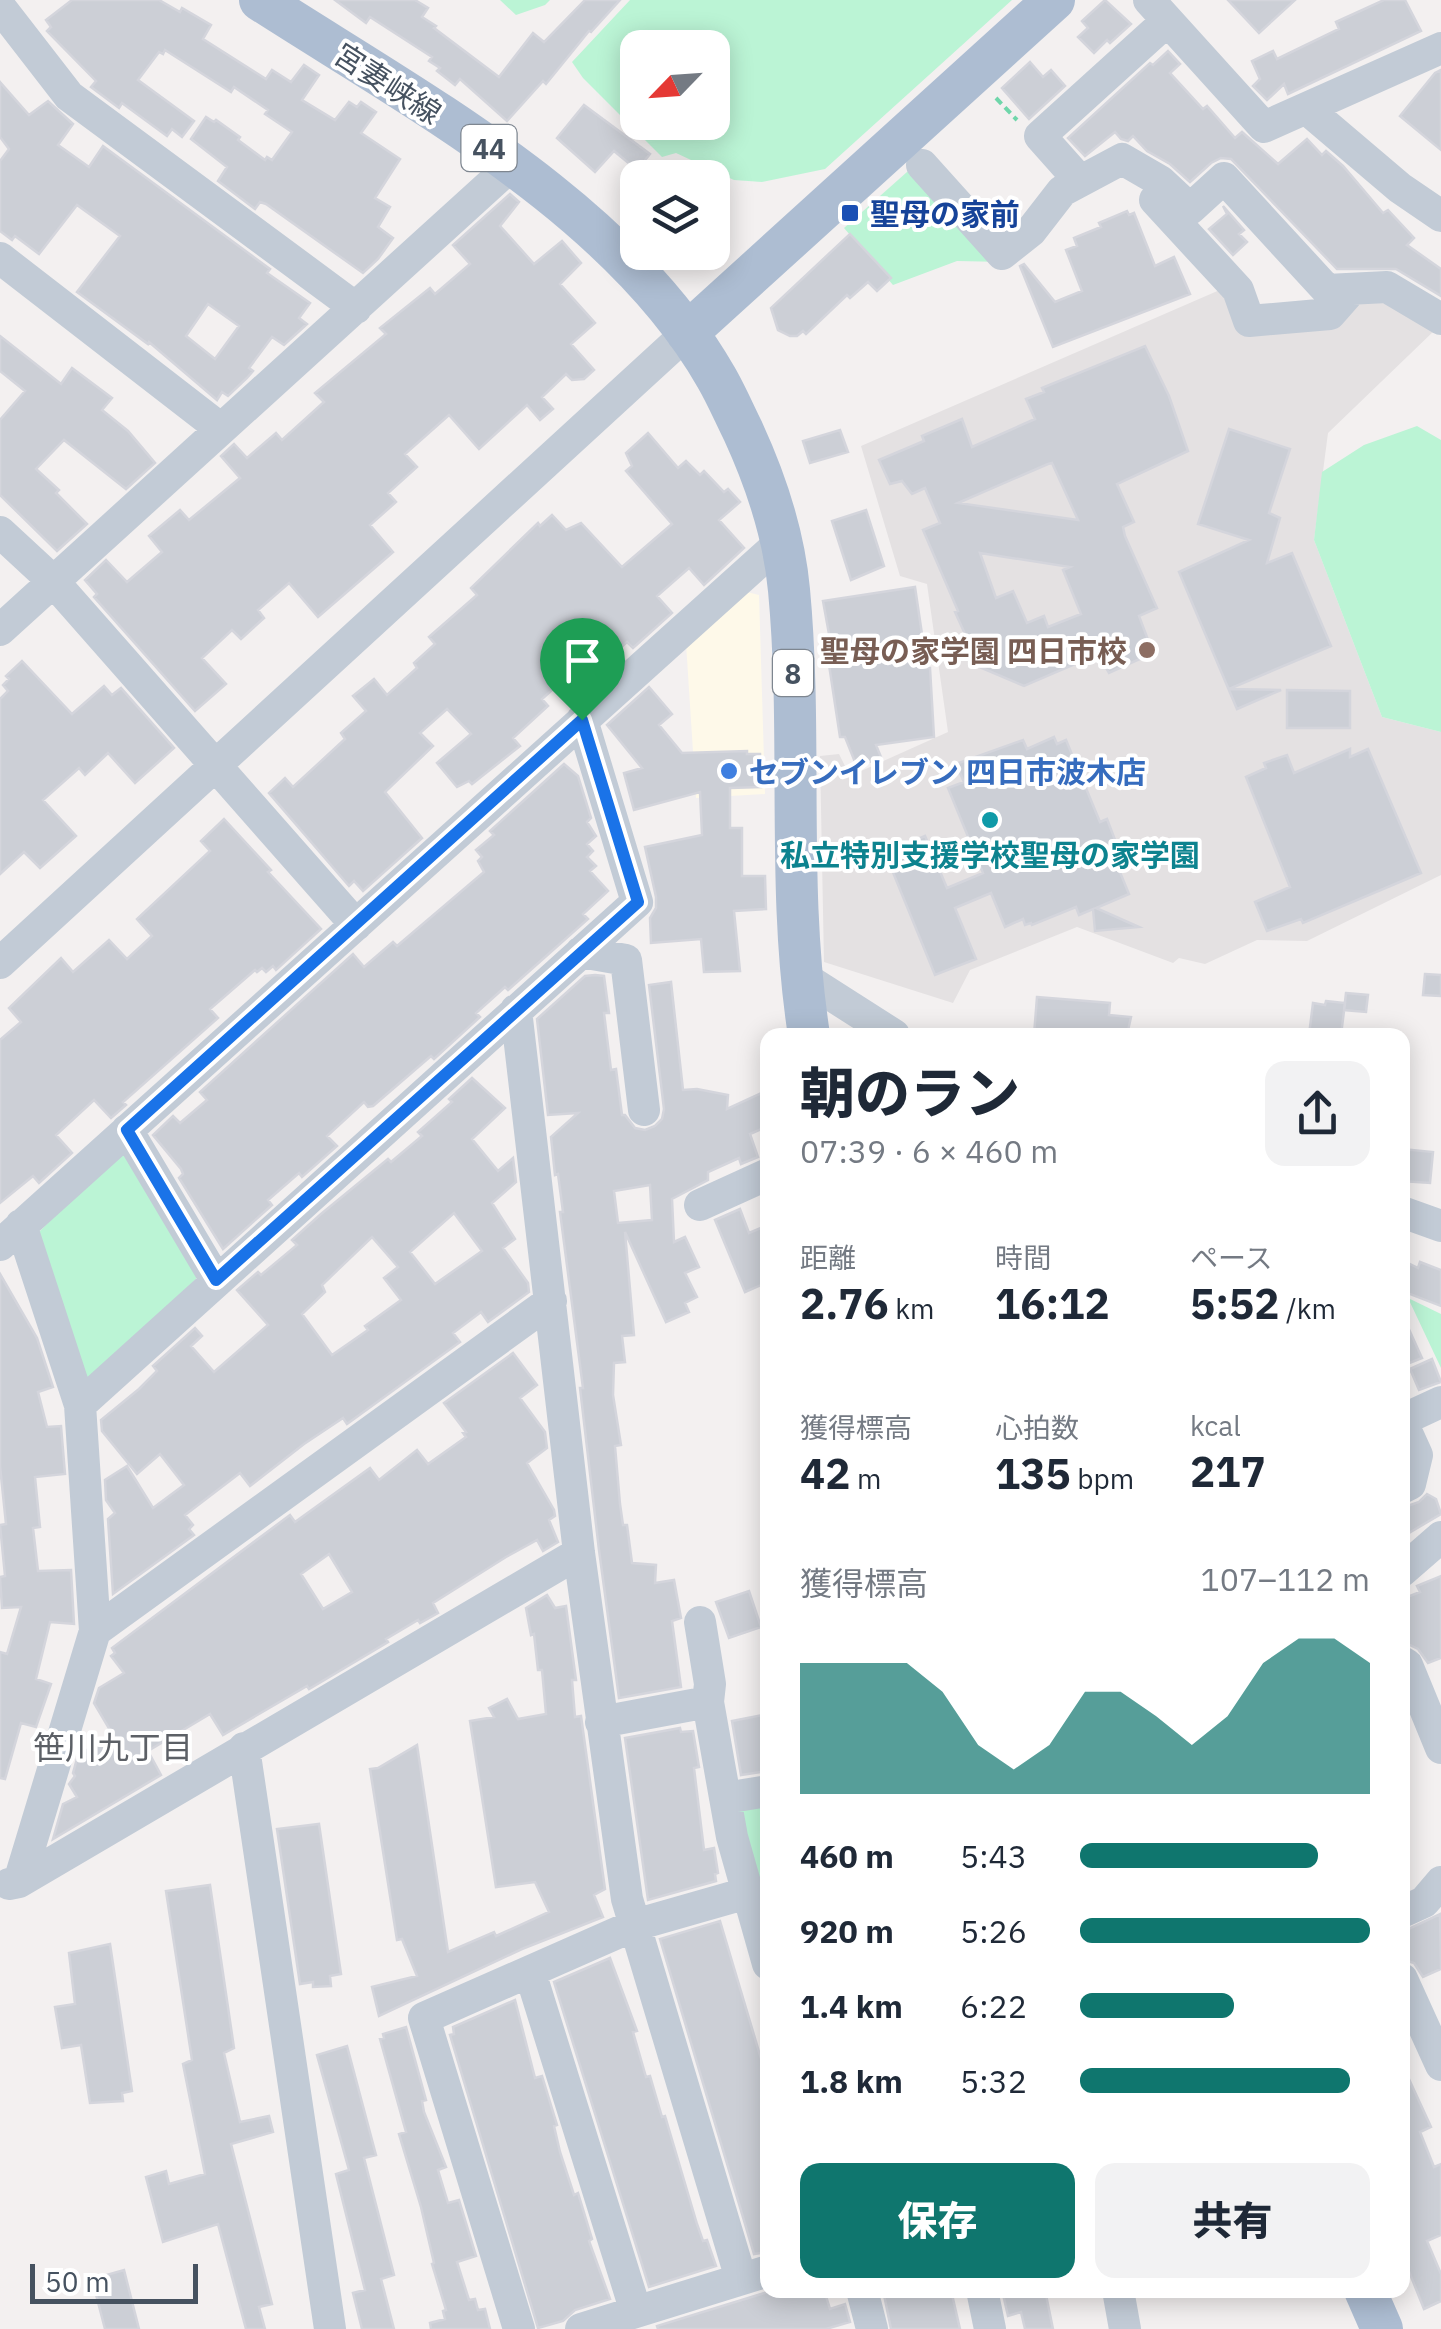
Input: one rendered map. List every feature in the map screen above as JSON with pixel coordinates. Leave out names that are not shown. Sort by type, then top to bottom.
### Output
[{"type":"main road","name":"宮妻峡線","points":[[260,0],[513,164],[592,228],[654,292],[687,334]]},
{"type":"main road","points":[[687,334],[1054,0]]},
{"type":"main road","name":"8","points":[[687,334],[717,377],[755,457],[782,541],[789,589],[797,754],[800,975],[808,1028]]},
{"type":"main road","points":[[1368,2298],[1382,2329]]},
{"type":"street","points":[[0,6],[70,96],[356,308]]},
{"type":"street","points":[[1080,181],[1040,136],[1158,10],[1264,127],[1441,48]]},
{"type":"street","points":[[1307,110],[1400,188],[1441,216]]},
{"type":"street","points":[[922,165],[1002,254],[1031,230],[1062,191],[1122,160],[1160,180],[1190,209],[1224,178],[1328,290],[1387,288],[1441,318]]},
{"type":"street","points":[[0,630],[513,164]]},
{"type":"street","points":[[1001,277],[1048,238],[1070,207],[1121,182],[1155,200],[1238,290],[1248,321],[1330,314],[1352,289]]},
{"type":"street","points":[[0,258],[221,429]]},
{"type":"street","points":[[0,964],[687,334]]},
{"type":"street","points":[[0,532],[53,581],[356,925]]},
{"type":"street","points":[[9,1884],[95,1631],[80,1405],[11,1235],[782,541]]},
{"type":"street","points":[[80,1405],[638,902],[582,720]]},
{"type":"street","points":[[581,952],[626,960],[644,1110]]},
{"type":"street","points":[[800,975],[883,1028]]},
{"type":"street","points":[[516,1010],[579,1553],[627,1899],[754,2275],[581,2329]]},
{"type":"street","points":[[127,1130],[216,1280]]},
{"type":"street","points":[[700,1205],[760,1178]]},
{"type":"street","points":[[1410,1215],[1441,1226]]},
{"type":"street","points":[[95,1631],[551,1300]]},
{"type":"street","points":[[1410,1417],[1441,1402]]},
{"type":"street","points":[[1410,1439],[1417,1455],[1410,1484]]},
{"type":"street","points":[[1410,1565],[1441,1537]]},
{"type":"street","points":[[9,1884],[579,1553]]},
{"type":"street","points":[[700,1622],[710,1684],[708,1702],[725,1798],[760,1937]]},
{"type":"street","points":[[1410,1672],[1441,1748]]},
{"type":"street","points":[[601,1722],[708,1702]]},
{"type":"street","points":[[244,1748],[330,2329]]},
{"type":"street","points":[[725,1798],[760,1792]]},
{"type":"street","points":[[1410,1908],[1424,1902],[1441,1882]]},
{"type":"street","points":[[520,2329],[424,2018],[635,1926],[747,1893]]},
{"type":"street","points":[[530,1972],[636,2312]]},
{"type":"street","points":[[1410,1996],[1441,2065]]},
{"type":"street","points":[[864,2298],[872,2329]]},
{"type":"street","points":[[984,2298],[990,2329]]},
{"type":"street","points":[[1120,2298],[1126,2329]]},
{"type":"path","points":[[974,74],[1030,134],[1040,136]]},
{"type":"shaded area","name":"聖母の家学園 四日市校","points":[[1222,289],[1242,334],[1387,295],[1436,329],[1328,433],[1314,540],[1382,717],[1441,732],[1441,875],[1307,941],[1257,940],[1205,964],[1179,958],[1173,963],[1077,927],[970,970],[953,1003],[824,962],[820,756],[839,754],[850,776],[948,732],[927,584],[900,576],[861,446]]},
{"type":"shaded area","points":[[743,591],[759,595],[765,794],[696,798],[686,643]]},
{"type":"green space","points":[[500,0],[550,0],[516,15]]},
{"type":"green space","points":[[630,0],[1012,0],[825,169],[762,182],[730,178],[730,160],[691,160],[676,153],[662,157],[645,140],[730,140],[730,30],[620,30],[620,115],[572,62]]},
{"type":"green space","points":[[916,164],[1005,262],[957,261],[893,285],[844,228]]},
{"type":"green space","points":[[1417,426],[1441,440],[1441,732],[1382,717],[1314,540],[1322,472],[1364,445]]},
{"type":"green space","points":[[117,1153],[131,1156],[202,1273],[91,1381],[82,1378],[37,1234]]},
{"type":"green space","points":[[1410,1299],[1441,1314],[1441,1368],[1410,1302]]},
{"type":"green space","points":[[760,1800],[760,1898],[737,1804]]},
{"type":"building","points":[[72,0],[159,0],[180,12],[182,8],[211,25],[203,39],[266,79],[272,70],[291,82],[304,65],[319,75],[302,100],[335,120],[349,102],[357,107],[361,102],[376,112],[361,133],[400,159],[375,198],[390,207],[378,227],[393,238],[378,259],[363,273],[266,204],[260,202],[255,209],[218,181],[227,167],[191,139],[206,117],[240,137],[238,140],[265,160],[272,160],[292,132],[234,87],[231,92],[165,50],[163,54],[159,52],[138,80],[194,121],[182,137],[172,129],[167,136],[122,103],[119,108],[91,87],[96,81],[47,31],[51,27],[46,20]]},
{"type":"building","points":[[335,0],[415,0],[428,8],[422,17],[434,28],[499,77],[533,33],[544,42],[585,0],[620,0],[546,84],[543,81],[507,121],[460,79],[455,85],[437,71],[440,68],[429,61],[432,57],[370,17],[366,23]]},
{"type":"building","points":[[1105,0],[1131,24],[1094,53],[1078,37],[1088,28],[1082,21]]},
{"type":"building","points":[[1228,0],[1295,0],[1259,33]]},
{"type":"building","points":[[1384,0],[1405,0],[1421,31],[1288,94],[1284,84],[1267,100],[1253,86],[1260,79],[1252,61],[1273,51],[1277,59],[1339,29],[1336,22]]},
{"type":"building","points":[[1168,51],[1180,64],[1170,73],[1235,138],[1242,132],[1278,164],[1307,139],[1322,155],[1326,151],[1343,166],[1383,213],[1388,210],[1414,238],[1407,245],[1441,269],[1441,296],[1396,269],[1337,269],[1231,159],[1211,163],[1190,182],[1133,136],[1128,141],[1115,132],[1085,156],[1068,138]]},
{"type":"building","points":[[1030,62],[1043,77],[1051,70],[1065,86],[1029,119],[1002,88]]},
{"type":"building","points":[[1441,70],[1441,150],[1400,116]]},
{"type":"building","points":[[0,82],[29,115],[48,101],[73,124],[58,145],[89,167],[103,146],[310,303],[299,318],[307,324],[284,345],[272,337],[249,368],[253,371],[247,378],[228,396],[222,392],[217,400],[149,342],[77,292],[120,236],[77,205],[39,254],[15,236],[12,240],[0,231],[0,161],[9,149],[0,137]],"holes":[[[208,304],[239,326],[215,359],[186,336]]]},
{"type":"building","points":[[584,105],[620,132],[620,140],[631,140],[650,154],[645,160],[625,160],[614,151],[595,172],[557,138]]},
{"type":"building","points":[[510,194],[519,202],[500,226],[534,264],[562,241],[581,263],[560,284],[595,323],[571,344],[594,370],[584,379],[572,380],[566,374],[542,397],[553,409],[540,420],[527,405],[479,449],[449,415],[405,454],[417,467],[388,493],[396,502],[370,525],[393,552],[318,617],[289,583],[258,610],[264,618],[241,639],[232,630],[202,658],[226,684],[195,711],[94,597],[97,594],[85,580],[106,560],[127,582],[162,552],[149,536],[180,510],[189,520],[240,478],[221,456],[234,444],[247,458],[276,433],[282,440],[324,402],[315,393],[386,334],[380,328],[430,288],[435,294],[470,264],[453,245]]},
{"type":"building","points":[[1223,206],[1244,230],[1239,234],[1247,242],[1233,255],[1209,229],[1227,214]]},
{"type":"building","points":[[1127,211],[1129,215],[1134,213],[1155,266],[1174,257],[1190,294],[1053,347],[1020,266],[1024,264],[1055,302],[1082,291],[1066,250],[1077,246],[1074,238]]},
{"type":"building","points":[[850,234],[891,278],[877,291],[868,282],[850,298],[847,295],[806,334],[803,331],[790,336],[778,330],[771,308]]},
{"type":"building","points":[[0,336],[61,384],[72,368],[112,398],[102,410],[128,431],[155,463],[126,489],[64,440],[36,469],[87,524],[57,551],[0,495],[0,420],[25,391],[0,371]]},
{"type":"building","points":[[1145,346],[1169,396],[1188,451],[1117,484],[1134,522],[1123,527],[1125,536],[1157,608],[1139,616],[1153,653],[1109,673],[1098,654],[1024,686],[970,663],[959,637],[965,634],[955,612],[958,611],[923,530],[940,523],[925,488],[912,494],[902,481],[890,484],[879,460],[962,419],[972,447],[1035,419],[1026,399],[1044,392],[1042,388]],"holes":[[[1052,463],[1078,520],[958,503],[1048,464]],[[980,553],[1070,567],[1063,570],[1081,614],[1048,627],[1044,616],[1027,623],[1013,591],[996,598]]]},
{"type":"building","points":[[1229,429],[1290,449],[1269,513],[1280,518],[1267,563],[1292,553],[1331,646],[1229,689],[1281,690],[1237,709],[1179,572],[1249,540],[1198,524]]},
{"type":"building","points":[[840,430],[848,452],[810,463],[803,441]]},
{"type":"building","points":[[648,433],[678,468],[686,461],[700,475],[704,471],[724,492],[728,489],[740,502],[719,520],[744,548],[704,585],[689,568],[657,596],[672,613],[633,648],[627,642],[593,672],[583,662],[542,699],[548,706],[513,738],[520,746],[472,784],[469,781],[457,787],[437,763],[471,734],[447,709],[420,733],[433,746],[385,792],[422,838],[363,891],[354,881],[349,886],[269,793],[285,778],[293,787],[345,739],[341,733],[366,711],[353,696],[374,679],[387,695],[417,668],[414,663],[435,644],[429,637],[477,595],[471,588],[538,523],[540,526],[552,515],[566,530],[581,523],[622,567],[672,524],[626,471],[632,466],[626,453]]},
{"type":"building","points":[[866,510],[884,566],[851,580],[832,521]]},
{"type":"building","points":[[915,587],[930,668],[934,737],[876,745],[881,757],[857,767],[845,737],[840,737],[823,601]]},
{"type":"building","points":[[22,661],[72,714],[104,686],[112,695],[121,688],[174,748],[135,783],[108,753],[85,775],[79,768],[43,800],[76,836],[40,868],[24,852],[0,874],[0,699],[8,691],[3,685],[9,679],[6,676]]},
{"type":"building","points":[[649,687],[672,714],[659,725],[682,753],[760,754],[761,787],[730,788],[730,828],[742,828],[742,876],[765,876],[766,909],[734,911],[740,971],[704,972],[701,939],[651,943],[650,918],[656,908],[656,897],[645,847],[702,835],[700,792],[634,810],[624,773],[642,768],[607,725]]},
{"type":"building","points":[[1287,690],[1350,691],[1350,728],[1287,728]]},
{"type":"building","points":[[1054,737],[1057,744],[1066,740],[1100,822],[1107,819],[1117,845],[1110,848],[1129,894],[1096,908],[1139,927],[1095,931],[1093,909],[1079,915],[1076,907],[1032,925],[1025,925],[1023,919],[1005,927],[991,893],[955,908],[976,959],[935,975],[885,853],[925,836],[947,888],[983,873],[948,788],[964,782],[956,764],[1023,740],[1027,749]]},
{"type":"building","points":[[1350,749],[1350,757],[1368,749],[1421,873],[1303,923],[1301,919],[1267,931],[1255,902],[1290,887],[1246,777],[1266,768],[1264,763],[1287,755],[1294,773]]},
{"type":"building","points":[[564,764],[578,776],[591,818],[587,822],[596,836],[587,844],[593,851],[587,857],[596,866],[590,871],[608,891],[583,914],[588,919],[476,1013],[480,1017],[434,1059],[431,1056],[373,1106],[364,1102],[327,1136],[337,1146],[268,1200],[272,1205],[223,1249],[179,1178],[183,1174],[181,1169],[153,1135],[173,1116],[180,1123],[207,1100],[200,1092],[353,954],[364,967],[393,942],[397,946],[484,872],[478,861],[482,857],[476,850],[494,835],[490,831]]},
{"type":"building","points":[[224,819],[321,929],[276,970],[273,966],[266,972],[262,968],[255,970],[210,1009],[218,1018],[123,1102],[126,1105],[111,1118],[94,1100],[56,1135],[72,1153],[39,1183],[33,1176],[0,1203],[0,1040],[21,1022],[9,1008],[61,958],[73,972],[109,940],[127,959],[152,936],[137,919],[210,851],[201,841]]},
{"type":"building","points":[[1425,974],[1441,975],[1441,996],[1423,995]]},
{"type":"building","points":[[585,976],[604,976],[611,1070],[616,1069],[622,1115],[635,1128],[645,1130],[662,1119],[664,1109],[649,985],[671,982],[683,1090],[728,1095],[727,1109],[760,1094],[760,1130],[750,1134],[758,1157],[741,1164],[739,1158],[708,1172],[708,1180],[672,1199],[674,1242],[685,1237],[699,1267],[685,1273],[697,1297],[685,1303],[689,1312],[666,1322],[625,1232],[634,1335],[622,1336],[625,1362],[614,1363],[613,1395],[621,1445],[615,1446],[620,1504],[632,1563],[656,1565],[655,1583],[674,1580],[681,1618],[672,1621],[681,1687],[619,1698],[551,1137],[578,1113],[548,1115],[537,1019]],"holes":[[[650,1185],[652,1220],[618,1223],[614,1191]]]},
{"type":"building","points":[[1346,993],[1368,995],[1366,1012],[1344,1010]]},
{"type":"building","points":[[1037,997],[1110,1003],[1109,1015],[1131,1017],[1129,1028],[1035,1028]]},
{"type":"building","points":[[1326,1001],[1345,1003],[1342,1028],[1310,1028],[1313,1003],[1325,1005]]},
{"type":"building","points":[[472,1078],[505,1108],[472,1139],[498,1171],[513,1158],[516,1182],[492,1203],[515,1239],[503,1248],[528,1283],[529,1292],[488,1322],[481,1312],[453,1333],[460,1342],[347,1424],[343,1418],[304,1444],[250,1486],[240,1473],[185,1515],[193,1525],[189,1529],[194,1535],[113,1594],[108,1519],[115,1513],[106,1500],[105,1480],[127,1466],[153,1508],[184,1485],[160,1454],[137,1474],[102,1431],[101,1420],[139,1389],[157,1371],[153,1366],[195,1328],[202,1336],[191,1346],[214,1372],[268,1325],[237,1290],[297,1245],[292,1240],[321,1214],[422,1136],[418,1132],[452,1102],[449,1099]],"holes":[[[454,1213],[482,1251],[435,1284],[410,1252]],[[372,1237],[398,1267],[384,1278],[401,1300],[332,1355],[302,1314],[325,1292],[322,1285]]]},
{"type":"building","points":[[1410,1150],[1433,1152],[1430,1183],[1410,1182]]},
{"type":"building","points":[[740,1209],[749,1233],[760,1228],[760,1285],[745,1292],[715,1220]]},
{"type":"building","points":[[1420,1262],[1441,1270],[1441,1306],[1410,1294],[1410,1264],[1418,1268]]},
{"type":"building","points":[[0,1274],[37,1338],[53,1387],[38,1392],[47,1427],[61,1426],[65,1474],[35,1477],[40,1527],[33,1528],[38,1571],[71,1570],[74,1624],[50,1622],[36,1679],[51,1684],[36,1727],[21,1723],[5,1779],[0,1778],[0,1652],[7,1654],[21,1607],[2,1608],[0,1577],[5,1576],[0,1525],[6,1524],[0,1466]]},
{"type":"building","points":[[1410,1332],[1422,1358],[1410,1363]]},
{"type":"building","points":[[513,1353],[537,1385],[520,1398],[545,1432],[547,1448],[527,1463],[554,1510],[555,1516],[549,1520],[558,1542],[543,1551],[537,1540],[506,1557],[433,1603],[438,1613],[420,1623],[418,1620],[309,1689],[307,1686],[223,1735],[210,1714],[148,1751],[161,1775],[53,1839],[63,1804],[77,1797],[69,1784],[75,1776],[78,1755],[113,1735],[94,1703],[99,1688],[124,1673],[111,1656],[115,1653],[112,1648],[290,1515],[295,1522],[370,1468],[379,1480],[417,1450],[428,1464],[466,1437],[444,1403]],"holes":[[[329,1554],[352,1592],[323,1609],[301,1574]]]},
{"type":"building","points":[[1432,1359],[1441,1382],[1419,1390],[1410,1369]]},
{"type":"building","points":[[1427,1494],[1436,1499],[1441,1514],[1410,1532],[1410,1505]]},
{"type":"building","points":[[1441,1576],[1441,1658],[1428,1663],[1410,1645],[1410,1596],[1420,1592],[1417,1586]]},
{"type":"building","points":[[749,1591],[760,1627],[729,1638],[716,1602]]},
{"type":"building","points":[[547,1595],[555,1608],[566,1606],[576,1680],[572,1680],[575,1717],[581,1716],[605,1889],[594,1895],[603,1917],[522,1949],[379,2016],[372,1987],[417,1976],[402,1939],[397,1940],[370,1769],[417,1745],[448,1952],[549,1912],[535,1882],[496,1887],[470,1721],[494,1717],[489,1708],[507,1699],[518,1719],[546,1714],[542,1670],[538,1670],[526,1608]]},
{"type":"building","points":[[760,1716],[760,1772],[741,1775],[732,1721]]},
{"type":"building","points":[[680,1728],[681,1732],[693,1731],[704,1850],[714,1848],[718,1873],[716,1881],[648,1900],[625,1738]]},
{"type":"building","points":[[319,1824],[341,1974],[330,1976],[331,1986],[313,1987],[313,1982],[300,1984],[277,1829]]},
{"type":"building","points":[[210,1885],[234,2048],[224,2053],[240,2122],[269,2116],[273,2132],[231,2144],[272,2304],[259,2307],[265,2329],[246,2329],[218,2224],[163,2242],[146,2177],[166,2171],[169,2184],[205,2174],[183,2064],[192,2060],[166,1891]]},
{"type":"building","points":[[1440,1914],[1441,1969],[1423,1977],[1410,1962],[1410,1928]]},
{"type":"building","points":[[720,1921],[760,2055],[760,2253],[754,2254],[660,1939]]},
{"type":"building","points":[[110,1944],[132,2091],[122,2093],[123,2101],[90,2103],[81,2045],[62,2048],[55,2007],[75,2004],[69,1953]]},
{"type":"building","points":[[610,1958],[637,2031],[633,2032],[646,2077],[650,2076],[662,2117],[665,2116],[697,2224],[716,2266],[649,2287],[554,1982]]},
{"type":"building","points":[[515,2000],[535,2078],[542,2076],[557,2125],[554,2126],[560,2152],[574,2195],[578,2193],[592,2239],[589,2241],[610,2299],[538,2328],[450,2035],[454,2034],[453,2027]]},
{"type":"building","points":[[406,2027],[426,2100],[422,2101],[424,2112],[446,2167],[438,2170],[448,2203],[459,2200],[476,2256],[457,2262],[469,2300],[475,2299],[478,2310],[485,2309],[490,2329],[431,2329],[430,2323],[445,2319],[446,2310],[399,2134],[406,2132],[380,2039],[383,2034]]},
{"type":"building","points":[[347,2046],[376,2155],[364,2158],[394,2275],[381,2279],[394,2329],[362,2329],[353,2293],[365,2290],[336,2174],[349,2170],[317,2055]]},
{"type":"building","points":[[1410,2081],[1431,2127],[1420,2132],[1434,2167],[1441,2164],[1441,2235],[1427,2241],[1441,2274],[1441,2301],[1424,2309],[1410,2274]]},
{"type":"building","points":[[124,2270],[139,2329],[105,2329],[92,2279]]},
{"type":"building","points":[[760,2294],[760,2298],[827,2298],[830,2309],[845,2304],[850,2322],[826,2329],[657,2326]]},
{"type":"building","points":[[885,2298],[953,2298],[960,2329],[891,2329]]},
{"type":"building","points":[[1004,2298],[1047,2298],[1053,2329],[1025,2329],[1021,2312],[1008,2316]]},
{"type":"place","name":"聖母の家前","points":[[850,213]]},
{"type":"place","name":"聖母の家学園 四日市校","points":[[1147,650]]},
{"type":"place","name":"セブンイレブン 四日市波木店","points":[[729,771]]},
{"type":"place","name":"私立特別支援学校聖母の家学園","points":[[990,820]]},
{"type":"district","name":"笹川九丁目","points":[[113,1747]]},
{"type":"route","points":[[582,720],[638,902],[216,1280],[127,1130],[582,720]]}]
